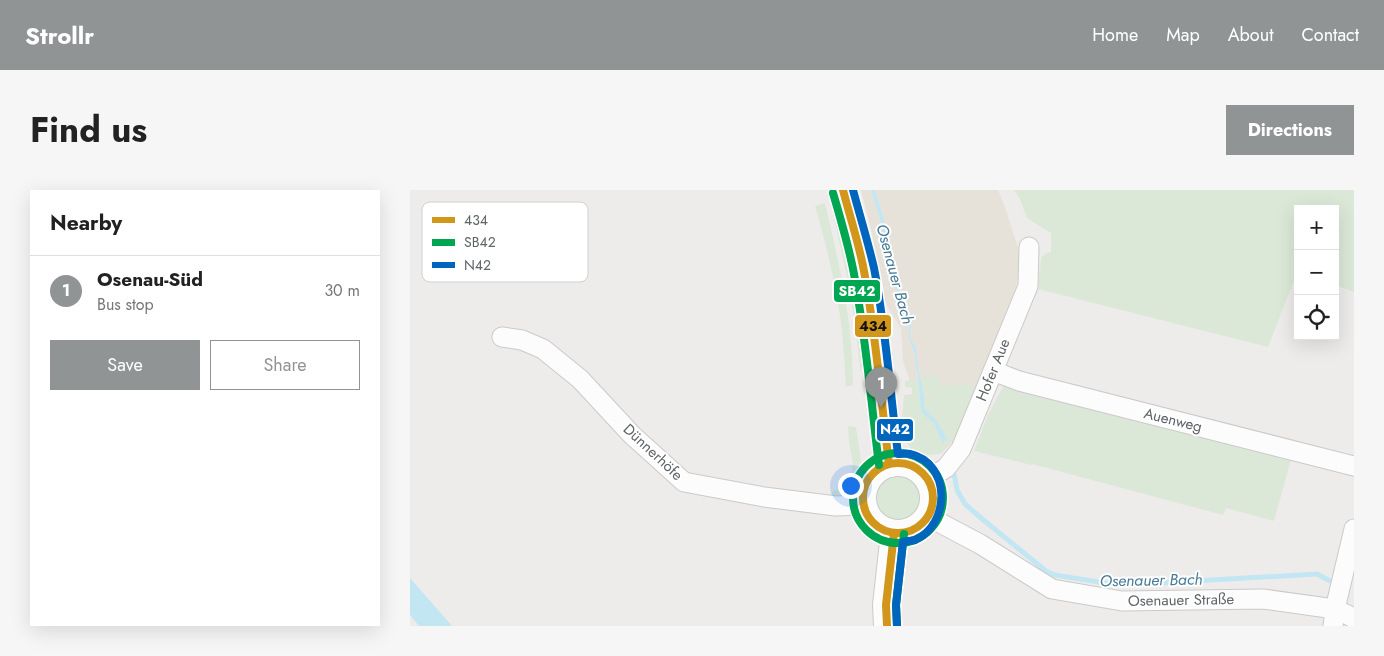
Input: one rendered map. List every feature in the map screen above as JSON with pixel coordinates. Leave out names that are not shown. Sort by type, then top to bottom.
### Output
[{"type":"main road","points":[[843,190],[866,280],[877,348],[881,408],[889,464]]},
{"type":"main road","points":[[902,462],[908,464],[919,469],[928,479],[933,498],[930,510],[920,524],[909,531],[894,533],[885,531],[874,525],[866,516],[863,505],[863,492],[868,481],[876,472],[889,464],[902,462]]},
{"type":"main road","points":[[887,626],[886,605],[894,533]]},
{"type":"street","name":"Hofer Aue","points":[[928,479],[946,468],[961,449],[1028,286],[1030,247]]},
{"type":"street","name":"Dünnerhöfe","points":[[502,337],[522,340],[543,349],[580,380],[632,435],[684,482],[764,497],[836,506],[863,505]]},
{"type":"street","name":"Auenweg","points":[[993,371],[1019,381],[1354,466]]},
{"type":"street","name":"Osenauer Straße","points":[[927,516],[980,544],[1052,588],[1122,600],[1263,599],[1334,618],[1354,618]]},
{"type":"street","points":[[1334,618],[1354,529]]},
{"type":"shaded area","points":[[861,190],[871,190],[882,226],[884,242],[890,256],[890,275],[898,294],[899,306],[909,327],[909,338],[915,354],[920,396],[924,396],[916,347],[910,338],[911,327],[901,306],[900,294],[892,275],[892,255],[887,242],[884,220],[875,190],[998,190],[1017,245],[1020,268],[1016,287],[958,433],[942,453],[925,455],[914,452],[904,435],[902,420],[904,395],[912,394],[912,387],[903,361],[901,329],[885,302],[871,229]]},
{"type":"green space","points":[[1014,190],[1354,190],[1354,292],[1339,286],[1339,205],[1294,205],[1294,280],[1268,347],[1038,289],[1041,258],[1051,252],[1051,233],[1027,218],[1020,199]]},
{"type":"green space","points":[[837,202],[855,291],[864,354],[861,374],[851,294],[831,204]]},
{"type":"green space","points":[[825,203],[844,293],[851,338],[853,385],[846,387],[839,310],[825,241],[815,206]]},
{"type":"green space","points":[[938,375],[939,386],[971,385],[974,387],[974,393],[951,442],[941,452],[928,455],[916,451],[910,446],[903,431],[905,396],[912,395],[913,388],[905,387],[905,381]]},
{"type":"green space","points":[[1005,383],[1291,460],[1274,521],[1226,508],[1223,515],[1032,464],[974,451],[988,415]]},
{"type":"green space","points":[[848,426],[856,427],[861,461],[852,478],[848,495],[844,498],[825,497],[843,485],[851,475],[853,463]]},
{"type":"green space","points":[[899,475],[908,477],[916,482],[921,490],[923,499],[921,508],[916,516],[908,521],[899,523],[890,521],[882,516],[877,508],[875,499],[877,490],[882,482],[890,477]]},
{"type":"water","points":[[871,190],[875,190],[884,220],[887,242],[892,255],[892,275],[900,294],[901,306],[911,327],[910,338],[916,347],[924,407],[937,421],[947,439],[943,443],[934,423],[922,413],[915,354],[909,338],[909,327],[899,306],[898,294],[890,275],[890,256],[884,242],[882,226]]},
{"type":"water","points":[[410,578],[452,626],[419,626],[410,615]]},
{"type":"waterway","name":"Osenauer Bach","points":[[954,474],[957,490],[965,504],[1046,571],[1055,575],[1105,583],[1158,583],[1317,574],[1332,582]]},
{"type":"transit line","name":"434","points":[[843,190],[864,271],[875,343],[889,464]]},
{"type":"transit line","name":"N42","points":[[853,190],[872,258],[878,291],[898,454],[910,454],[923,460],[933,469],[939,481],[941,494],[940,508],[935,521],[927,532],[915,540],[903,542],[896,605],[897,626]]},
{"type":"transit line","name":"SB42","points":[[833,193],[854,274],[865,346],[879,465]]},
{"type":"transit line","name":"SB42","points":[[898,453],[915,456],[930,466],[940,481],[943,498],[940,515],[930,530],[915,540],[898,543],[881,540],[866,530],[856,515],[853,498],[856,481],[866,466],[881,456],[898,453]]},
{"type":"transit line","name":"434","points":[[898,463],[911,466],[923,473],[930,485],[933,498],[930,511],[923,523],[911,530],[898,533],[885,530],[873,523],[866,511],[863,498],[866,485],[873,473],[885,466],[898,463]]},
{"type":"transit line","name":"434","points":[[887,626],[886,605],[894,533]]},
{"type":"transit line","name":"SB42","points":[[897,626],[896,605],[904,534]]},
{"type":"place","name":"Osenau-Süd","points":[[881,408]]}]
